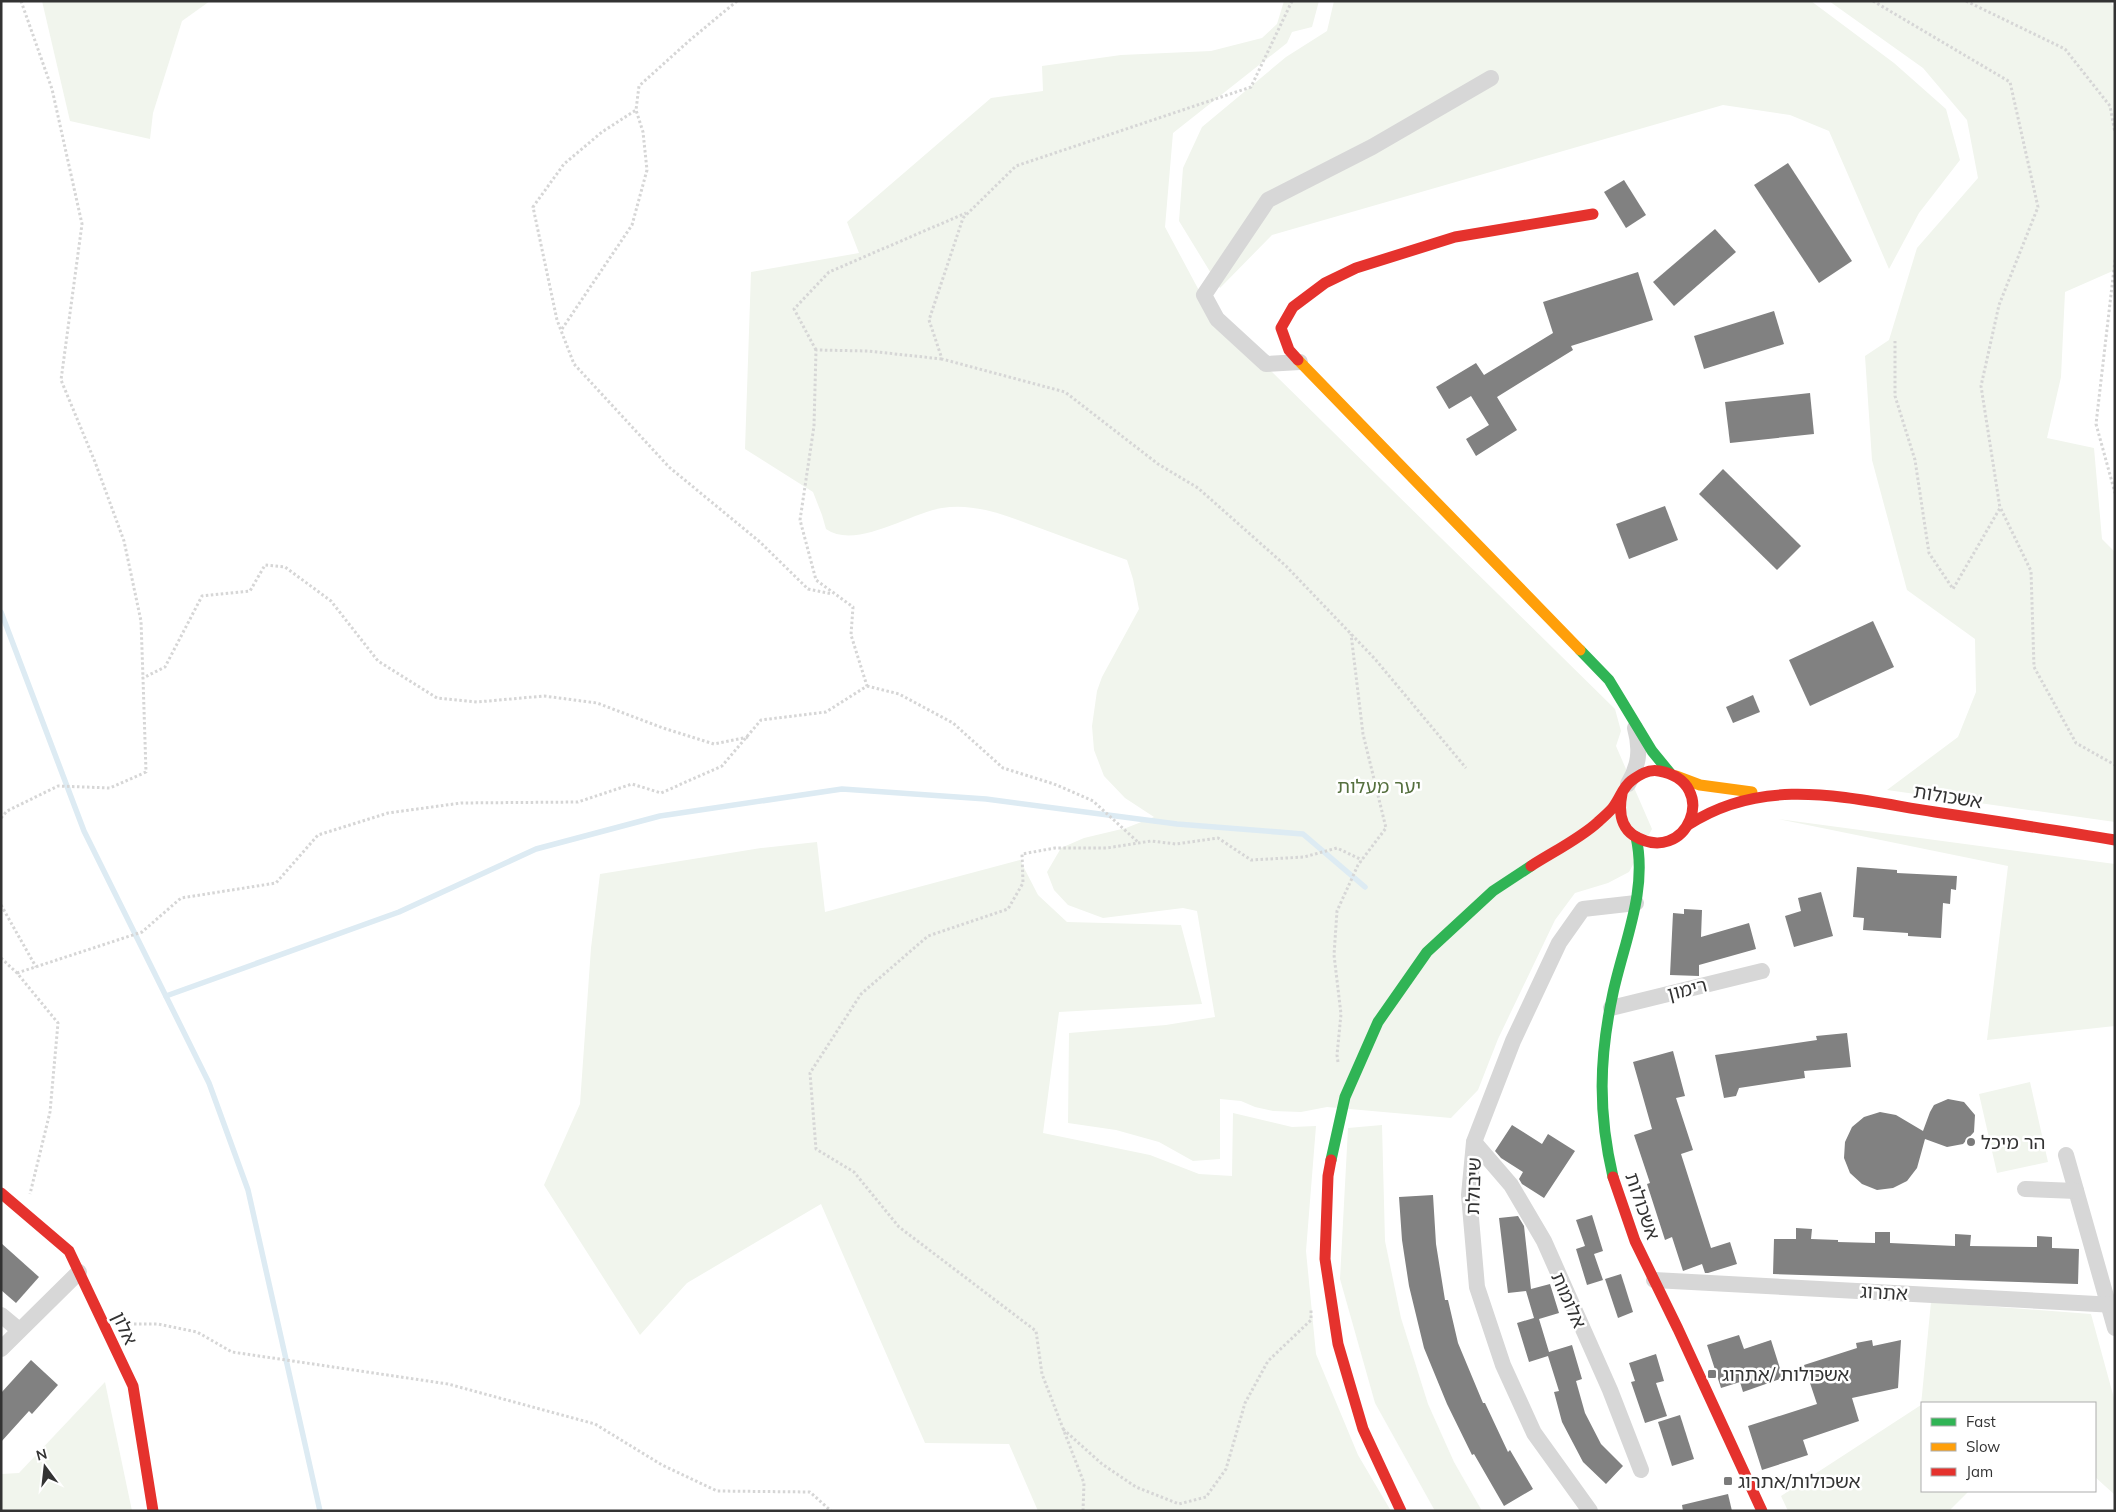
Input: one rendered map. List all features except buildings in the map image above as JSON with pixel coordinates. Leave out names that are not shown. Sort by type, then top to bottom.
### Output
[{"type":"street","points":[[1300,362],[1266,364],[1217,319],[1204,295],[1268,200],[1372,147],[1491,78]]},
{"type":"street","points":[[1593,214],[1455,237],[1356,268],[1325,283],[1293,307],[1282,328],[1289,350],[1300,362],[1603,674],[1618,693],[1652,753],[1672,774],[1687,786],[1692,798],[1693,809],[1688,825],[1659,855]]},
{"type":"street","points":[[1401,1511],[1364,1429],[1338,1344],[1326,1259],[1328,1176],[1345,1097],[1378,1022],[1427,952],[1493,891],[1577,838],[1606,816],[1636,770],[1639,754],[1637,736],[1630,714]]},
{"type":"street","points":[[1634,836],[1625,827],[1620,817],[1619,805],[1625,789],[1636,776],[1647,771],[1658,770],[1672,774]]},
{"type":"street","name":"אשכולות","points":[[1672,774],[1706,786],[1775,795],[1854,798],[2115,840]]},
{"type":"street","name":"אשכולות","points":[[1688,825],[1704,814],[1730,802],[1775,795]]},
{"type":"street","points":[[1577,838],[1588,834],[1611,832],[1634,836],[1654,844],[1677,838]]},
{"type":"street","name":"אשכולות","points":[[1634,836],[1642,862],[1637,897],[1611,1008],[1603,1055],[1601,1092],[1604,1130],[1611,1169],[1624,1212],[1654,1280],[1762,1511]]},
{"type":"street","name":"אשכולות","points":[[1637,897],[1651,866]]},
{"type":"street","name":"שיבולת","points":[[1590,1511],[1534,1433],[1503,1365],[1477,1287],[1469,1195],[1474,1142],[1513,1041],[1559,943],[1583,909],[1637,897]]},
{"type":"street","name":"רימון","points":[[1611,1008],[1762,971]]},
{"type":"street","name":"אלומות","points":[[1474,1142],[1511,1185],[1544,1241],[1610,1390],[1642,1470]]},
{"type":"street","points":[[2066,1155],[2112,1305],[2115,1328]]},
{"type":"street","points":[[2025,1189],[2076,1190]]},
{"type":"street","name":"אלון","points":[[1,1193],[69,1251],[133,1386],[153,1511]]},
{"type":"street","points":[[1,1349],[79,1272]]},
{"type":"street","name":"אתרוג","points":[[1654,1280],[2112,1305]]},
{"type":"street","points":[[1,1315],[19,1330]]},
{"type":"path","points":[[1,818],[7,811],[58,786],[110,788],[146,772],[141,621],[124,541],[95,462],[61,380],[82,224],[52,90],[21,1]]},
{"type":"path","points":[[561,330],[632,225],[647,170],[643,132],[636,110],[639,86],[737,1]]},
{"type":"path","points":[[942,359],[929,320],[963,218],[1016,166],[1251,87],[1292,1]]},
{"type":"path","points":[[1873,1],[2010,82],[2038,207],[1999,305],[1981,386],[2000,508],[2031,570],[2034,667],[2076,742],[2115,765]]},
{"type":"path","points":[[1966,1],[2064,49],[2110,106],[2115,133]]},
{"type":"path","points":[[636,110],[602,132],[564,164],[533,207],[540,247],[561,330],[574,364],[669,467],[760,542],[808,589],[835,594]]},
{"type":"path","points":[[867,686],[851,635],[853,607],[816,580],[800,520],[814,426],[816,350],[794,309],[829,272],[969,212]]},
{"type":"path","points":[[2115,260],[2096,424],[2115,493]]},
{"type":"path","points":[[1895,340],[1895,396],[1915,460],[1929,553],[1953,589],[2000,508]]},
{"type":"path","points":[[816,350],[868,351],[942,359],[1065,392],[1158,464],[1198,488],[1286,566],[1375,659],[1466,768]]},
{"type":"path","points":[[143,678],[165,667],[202,596],[250,591],[266,565],[285,567],[331,601],[378,661],[436,698],[477,702],[544,696],[597,703],[663,728],[714,744],[749,736]]},
{"type":"path","points":[[1339,1063],[1337,1054],[1341,1014],[1334,955],[1337,911],[1362,860],[1386,828],[1363,734],[1351,634]]},
{"type":"path","points":[[17,973],[142,932],[181,898],[276,883],[318,835],[388,813],[461,802],[578,802],[632,784],[661,793],[722,766],[761,720],[826,712],[867,686],[899,694],[953,723],[1003,768],[1054,784],[1093,801],[1138,843]]},
{"type":"path","points":[[1083,1511],[1084,1483],[1042,1374],[1036,1331],[899,1227],[854,1172],[816,1149],[810,1073],[861,994],[928,936],[1008,909],[1023,883],[1022,854],[1055,848],[1108,848],[1151,841],[1176,844],[1218,838],[1251,860],[1304,857],[1337,848],[1362,860]]},
{"type":"path","points":[[1,906],[36,967]]},
{"type":"path","points":[[1,958],[17,973],[58,1023],[50,1112],[26,1214]]},
{"type":"path","points":[[1062,1429],[1102,1464],[1136,1487],[1179,1504],[1206,1497],[1226,1469],[1245,1403],[1254,1386],[1268,1361],[1311,1320],[1311,1301]]},
{"type":"path","points":[[103,1324],[158,1324],[197,1332],[232,1352],[448,1384],[595,1424],[662,1465],[717,1491],[810,1492],[832,1511]]},
{"type":"green space","points":[[42,1],[210,1],[182,21],[153,113],[150,139],[70,121]]},
{"type":"green space","name":"יער מעלות","points":[[1284,1],[1319,1],[1312,27],[1292,32],[1287,43],[1173,133],[1165,227],[1210,311],[1615,709],[1621,731],[1616,746],[1652,829],[1629,872],[1608,883],[1575,893],[1555,920],[1498,1039],[1478,1090],[1451,1118],[1327,1107],[1301,1112],[1273,1111],[1255,1107],[1241,1101],[1220,1099],[1220,1159],[1193,1161],[1159,1142],[1116,1130],[1068,1123],[1069,1033],[1166,1025],[1215,1017],[1197,911],[1183,908],[1103,918],[1068,905],[1054,890],[1047,872],[1061,848],[1084,838],[1126,828],[1154,817],[1125,798],[1104,776],[1094,750],[1092,726],[1097,691],[1102,677],[1139,609],[1127,560],[1007,516],[968,507],[942,508],[929,511],[867,533],[838,534],[826,529],[813,492],[745,449],[751,272],[859,253],[847,222],[991,98],[1043,91],[1042,66],[1121,55],[1211,51],[1262,38],[1277,24]]},
{"type":"green space","points":[[1334,1],[1811,1],[1894,63],[1946,109],[1960,160],[1919,213],[1889,269],[1829,131],[1790,115],[1723,105],[1272,235],[1220,288],[1179,221],[1183,168],[1202,127],[1286,57],[1327,31]]},
{"type":"green space","points":[[1829,1],[2110,1],[2115,9],[2115,270],[2065,292],[2061,377],[2047,438],[2094,448],[2102,539],[2115,552],[2115,822],[1887,790],[1958,737],[1976,692],[1975,639],[1907,590],[1872,460],[1865,356],[1889,340],[1917,248],[1978,178],[1967,120],[1923,68]]},
{"type":"green space","points":[[1778,819],[2115,864],[2115,1026],[1987,1040],[2008,866]]},
{"type":"green space","points":[[817,842],[825,912],[1020,860],[1038,895],[1067,922],[1181,925],[1202,1004],[1059,1012],[1043,1133],[1150,1155],[1199,1174],[1232,1176],[1233,1113],[1292,1127],[1316,1126],[1306,1251],[1316,1354],[1358,1455],[1391,1511],[1038,1511],[1009,1444],[925,1443],[821,1204],[687,1283],[640,1335],[544,1185],[580,1104],[591,948],[600,874],[761,848]]},
{"type":"green space","points":[[2030,1082],[2048,1162],[1997,1173],[1979,1094]]},
{"type":"green space","points":[[1382,1125],[1385,1241],[1401,1318],[1428,1404],[1454,1462],[1482,1511],[1435,1511],[1375,1403],[1340,1279],[1348,1128]]},
{"type":"green space","points":[[1931,1302],[2091,1314],[2115,1402],[2115,1495],[2096,1478],[2096,1402],[1921,1402]]},
{"type":"green space","points":[[105,1382],[132,1511],[1,1511],[1,1474],[19,1473]]},
{"type":"green space","points":[[1921,1405],[1921,1492],[1968,1492],[1949,1511],[1788,1511],[1781,1496]]},
{"type":"waterway","points":[[1,612],[84,831],[209,1083],[248,1190],[320,1511]]},
{"type":"waterway","points":[[166,996],[399,912],[536,849],[660,816],[842,789],[986,799],[1177,824],[1303,834],[1365,887]]},
{"type":"traffic: fast","points":[[1580,650],[1609,680],[1652,751],[1670,773]]},
{"type":"traffic: fast","points":[[1613,1177],[1608,1153],[1603,1108],[1603,1063],[1608,1017],[1637,896],[1639,857],[1636,837]]},
{"type":"traffic: fast","points":[[1331,1160],[1345,1097],[1378,1022],[1427,952],[1493,891],[1531,866]]},
{"type":"traffic: slow","points":[[1298,360],[1580,650]]},
{"type":"traffic: slow","points":[[1676,776],[1700,785],[1752,792]]},
{"type":"traffic: jam","points":[[1298,360],[1289,350],[1281,328],[1293,307],[1325,283],[1356,268],[1455,237],[1593,214]]},
{"type":"traffic: jam","points":[[1531,866],[1575,840],[1591,828],[1612,808],[1628,783],[1647,772],[1659,771],[1678,778],[1689,790],[1693,805],[1690,820],[1682,833],[1669,841],[1652,842],[1633,835],[1628,831],[1621,816],[1622,794]]},
{"type":"traffic: jam","points":[[1688,825],[1718,809],[1748,800],[1778,795],[1809,795],[1872,801],[2115,840]]},
{"type":"traffic: jam","points":[[1331,1160],[1328,1176],[1325,1259],[1338,1344],[1363,1429],[1401,1511]]},
{"type":"traffic: jam","points":[[1613,1177],[1635,1241],[1762,1511]]},
{"type":"traffic: jam","points":[[1,1193],[69,1251],[133,1386],[153,1511]]},
{"type":"place","name":"הר מיכל","points":[[1971,1142]]},
{"type":"place","name":"אשכולות /אתרוג","points":[[1712,1374]]},
{"type":"place","name":"אשכולות/אתרוג","points":[[1728,1481]]}]
